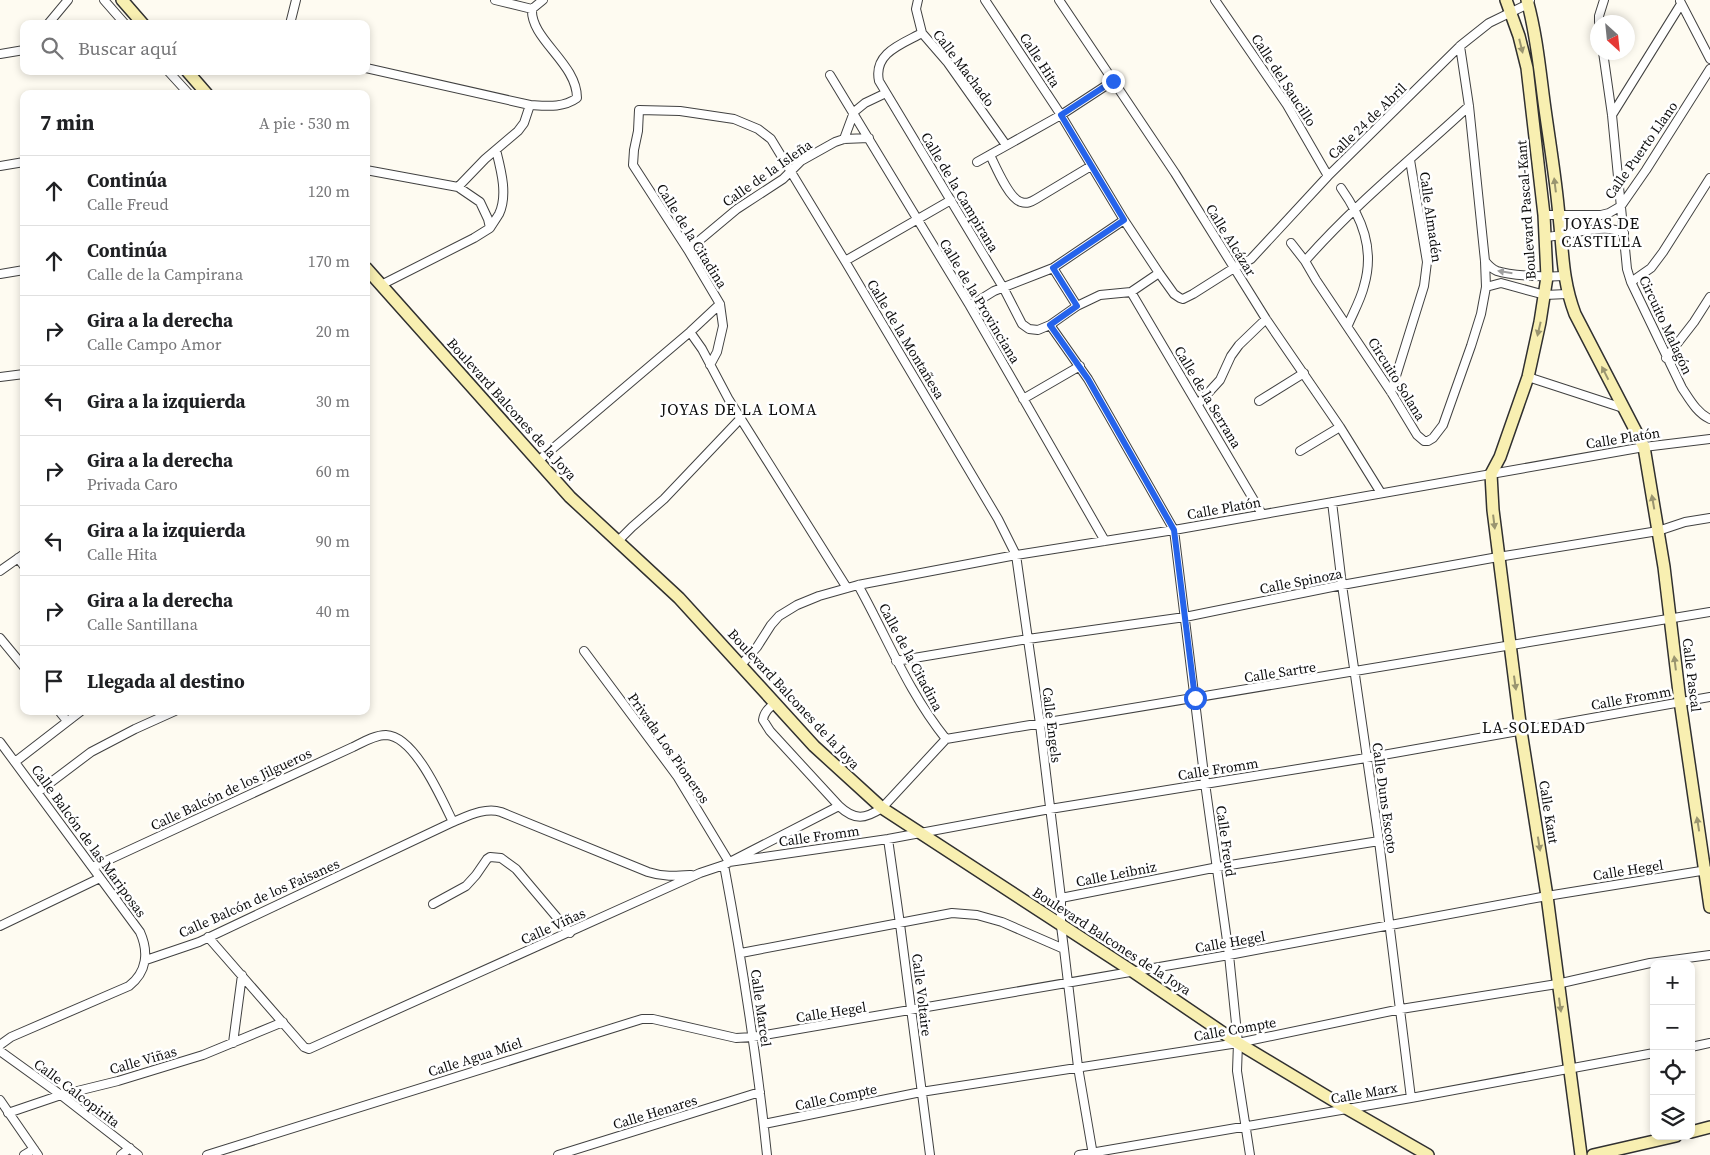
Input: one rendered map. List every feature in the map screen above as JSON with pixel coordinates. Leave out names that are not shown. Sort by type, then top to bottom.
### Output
[{"type":"street","points":[[51,20],[68,0]]},
{"type":"street","points":[[104,0],[122,20]]},
{"type":"street","points":[[122,0],[141,20]]},
{"type":"street","points":[[291,20],[296,0]]},
{"type":"street","points":[[495,0],[532,9]]},
{"type":"street","points":[[532,9],[543,0]]},
{"type":"street","name":"Calle Machado","points":[[918,0],[916,9],[922,33],[948,62],[1006,145]]},
{"type":"street","name":"Calle Hita","points":[[985,0],[1061,115],[1124,220],[1159,273],[1174,294],[1180,298],[1183,299],[1193,294]]},
{"type":"street","name":"Calle Alcázar","points":[[1059,0],[1175,173],[1266,319],[1340,427],[1381,493]]},
{"type":"street","name":"Calle del Saucillo","points":[[1215,0],[1287,105],[1328,176]]},
{"type":"street","name":"Boulevard Pascal-Kant","points":[[1491,474],[1500,457],[1528,377],[1547,277],[1544,215],[1527,68],[1519,36],[1506,0]]},
{"type":"street","points":[[1600,15],[1604,0]]},
{"type":"street","name":"Calle 24 de Abril","points":[[1193,294],[1251,259],[1328,176],[1460,46],[1489,23],[1528,1]]},
{"type":"street","name":"Boulevard Pascal-Kant","points":[[1528,1],[1539,64],[1559,215],[1567,294],[1575,314],[1644,447]]},
{"type":"street","points":[[1680,2],[1710,59]]},
{"type":"street","points":[[1612,115],[1680,2]]},
{"type":"street","points":[[370,69],[530,105],[563,105],[571,102],[577,98],[577,87],[559,57],[537,29],[532,9]]},
{"type":"street","name":"Calle de la Campirana","points":[[922,33],[882,57],[878,67],[879,81],[1004,289],[1022,324],[1029,329],[1038,330],[1050,325]]},
{"type":"street","name":"Circuito Solana","points":[[1291,243],[1348,325],[1420,439],[1428,441],[1438,433],[1446,416],[1481,314],[1486,287],[1469,106],[1460,46]]},
{"type":"street","points":[[0,54],[20,51]]},
{"type":"street","name":"Circuito Malagón","points":[[1604,60],[1612,115],[1625,254],[1631,282],[1666,358],[1693,405],[1708,418]]},
{"type":"street","name":"Calle Puerto Llano","points":[[1544,215],[1601,214],[1621,206],[1710,69]]},
{"type":"street","points":[[172,75],[185,90]]},
{"type":"street","points":[[190,75],[204,90]]},
{"type":"street","name":"Calle de la Provinciana","points":[[830,75],[970,306],[1104,541]]},
{"type":"street","points":[[977,162],[1061,115],[1113,81]]},
{"type":"street","points":[[844,139],[854,112],[870,100],[886,93]]},
{"type":"street","points":[[458,187],[485,159],[518,131],[524,123],[530,105]]},
{"type":"street","points":[[1305,261],[1321,242],[1469,106]]},
{"type":"street","name":"Calle de la Citadina","points":[[710,365],[717,352],[723,326],[720,304],[688,250],[633,166],[639,110],[680,111],[734,120],[758,129],[771,139]]},
{"type":"street","name":"Calle de la Isleña","points":[[688,250],[731,214],[775,185],[801,161],[835,142],[844,139],[869,138]]},
{"type":"street","name":"Calle de la Montañesa","points":[[771,139],[998,519],[1016,555]]},
{"type":"street","points":[[381,285],[490,228],[499,215],[502,204],[501,175],[496,150]]},
{"type":"street","points":[[990,155],[1013,197],[1022,203],[1028,203],[1091,166]]},
{"type":"street","name":"Calle Almadén","points":[[1392,392],[1424,286],[1427,262],[1410,160]]},
{"type":"street","points":[[0,166],[20,163]]},
{"type":"street","points":[[370,171],[458,187],[480,202],[488,218],[490,228]]},
{"type":"street","points":[[1631,282],[1650,268],[1663,252],[1710,178]]},
{"type":"street","points":[[1341,188],[1356,209],[1365,234],[1368,255],[1364,287],[1348,325]]},
{"type":"street","points":[[845,260],[951,200]]},
{"type":"street","points":[[970,306],[994,291],[1004,289],[1053,268],[1124,220]]},
{"type":"street","points":[[1546,237],[1602,228],[1610,228],[1624,233]]},
{"type":"street","points":[[1485,261],[1491,268],[1499,272],[1547,277],[1564,276]]},
{"type":"street","points":[[1053,268],[1077,306]]},
{"type":"street","points":[[0,274],[20,271]]},
{"type":"street","name":"Boulevard Balcones de la Joya","points":[[370,273],[570,497],[679,598],[814,746],[882,808],[1132,971],[1238,1043],[1428,1155]]},
{"type":"street","points":[[1159,273],[1131,292],[1100,295],[1077,306],[1050,325],[1080,366],[1174,530]]},
{"type":"street","points":[[1486,287],[1501,284],[1545,295],[1567,294]]},
{"type":"street","name":"Calle de la Serrana","points":[[1131,292],[1262,514]]},
{"type":"street","points":[[1666,358],[1694,322],[1710,297]]},
{"type":"street","points":[[538,461],[690,332],[720,304]]},
{"type":"street","points":[[1198,404],[1220,380],[1231,356],[1239,345],[1266,319]]},
{"type":"street","points":[[690,332],[702,349],[721,387],[847,588]]},
{"type":"street","points":[[1024,399],[1080,366]]},
{"type":"street","points":[[1260,401],[1304,373]]},
{"type":"street","points":[[0,377],[20,374]]},
{"type":"street","points":[[1528,377],[1623,408]]},
{"type":"street","points":[[1708,418],[1710,409]]},
{"type":"street","points":[[617,542],[664,499],[741,418]]},
{"type":"street","points":[[1300,451],[1340,427]]},
{"type":"street","name":"Calle Platón","points":[[741,665],[757,647],[779,616],[804,602],[858,585],[1016,555],[1174,530],[1644,447],[1710,439]]},
{"type":"street","name":"Calle Pascal","points":[[1644,447],[1658,531],[1680,702],[1708,870],[1710,906]]},
{"type":"street","name":"Calle Kant","points":[[1491,474],[1498,557],[1521,731],[1547,896],[1557,984],[1581,1155]]},
{"type":"street","name":"Calle Duns Escoto","points":[[1332,502],[1401,1009],[1411,1098]]},
{"type":"street","name":"Calle Spinoza","points":[[896,660],[1185,617],[1342,585],[1658,531],[1685,522],[1710,518]]},
{"type":"street","name":"Calle Freud","points":[[1174,530],[1205,783],[1229,956],[1238,1043],[1237,1071],[1250,1155]]},
{"type":"street","name":"Calle Engels","points":[[1016,555],[1040,724],[1060,898]]},
{"type":"street","points":[[0,571],[20,557]]},
{"type":"street","name":"Calle de la Citadina","points":[[858,585],[896,660],[928,717],[946,739]]},
{"type":"street","name":"Calle Sartre","points":[[946,739],[1710,612]]},
{"type":"street","points":[[0,638],[20,662]]},
{"type":"street","name":"Privada Los Pioneros","points":[[584,651],[677,776],[726,863]]},
{"type":"street","name":"Calle Fromm","points":[[726,863],[888,839],[1050,809],[1366,758],[1710,697]]},
{"type":"street","points":[[775,704],[766,710],[763,716],[766,725],[846,813],[860,818],[882,808],[946,739]]},
{"type":"street","points":[[62,715],[67,722]]},
{"type":"street","points":[[15,762],[76,715]]},
{"type":"street","points":[[38,792],[91,752],[166,715]]},
{"type":"street","name":"Calle Balcón de los Jilgueros","points":[[92,867],[353,747],[381,736],[392,737],[416,755],[427,771],[453,822]]},
{"type":"street","name":"Calle Balcón de las Mariposas","points":[[0,742],[140,932],[144,942],[146,960]]},
{"type":"street","name":"Calle Viñas","points":[[208,937],[304,1046],[312,1048],[726,863],[839,806]]},
{"type":"street","name":"Calle Balcón de los Faisanes","points":[[146,960],[199,942],[453,822],[486,810],[501,812],[660,876],[673,877],[700,874]]},
{"type":"street","name":"Calle Voltaire","points":[[888,839],[930,1155]]},
{"type":"street","name":"Calle Leibniz","points":[[1069,984],[1061,926],[1060,898],[1218,866],[1378,841]]},
{"type":"street","points":[[433,904],[466,886],[487,859],[490,857],[501,858],[516,869],[570,933]]},
{"type":"street","name":"Calle Marcel","points":[[726,863],[753,1037],[767,1155]]},
{"type":"street","name":"Calle Hegel","points":[[753,1037],[1069,984],[1547,896],[1708,870]]},
{"type":"street","points":[[0,926],[100,878]]},
{"type":"street","points":[[740,953],[952,914],[976,915],[1002,922],[1064,949]]},
{"type":"street","name":"Calle Compte","points":[[764,1124],[922,1092],[1238,1043],[1401,1009],[1557,984],[1650,963],[1710,956]]},
{"type":"street","points":[[0,1045],[11,1037],[129,986],[140,975],[146,960]]},
{"type":"street","points":[[233,1043],[242,975]]},
{"type":"street","points":[[1069,984],[1078,1067],[1092,1154]]},
{"type":"street","name":"Calle Agua Miel","points":[[207,1155],[642,1018],[736,1038],[753,1037]]},
{"type":"street","name":"Calle Viñas","points":[[8,1113],[176,1064],[283,1022]]},
{"type":"street","points":[[1695,1046],[1710,1043]]},
{"type":"street","name":"Calle Calcopirita","points":[[0,1051],[138,1155]]},
{"type":"street","name":"Calle Marx","points":[[1079,1155],[1411,1098],[1650,1054]]},
{"type":"street","name":"Calle Henares","points":[[558,1155],[760,1092]]},
{"type":"street","points":[[0,1101],[36,1152],[24,1155]]},
{"type":"street","points":[[1695,1131],[1710,1127]]},
{"type":"street","points":[[1593,1155],[1659,1140]]},
{"type":"street","points":[[122,1155],[130,1148]]},
{"type":"district","name":"JOYAS DE CASTILLA","points":[[1602,232]]},
{"type":"district","name":"JOYAS DE LA LOMA","points":[[739,409]]},
{"type":"district","name":"LA SOLEDAD","points":[[1534,727]]},
{"type":"route","points":[[1113,81],[1061,115],[1124,220],[1053,268],[1077,306],[1050,325],[1088,379],[1174,530],[1195,698]]}]
